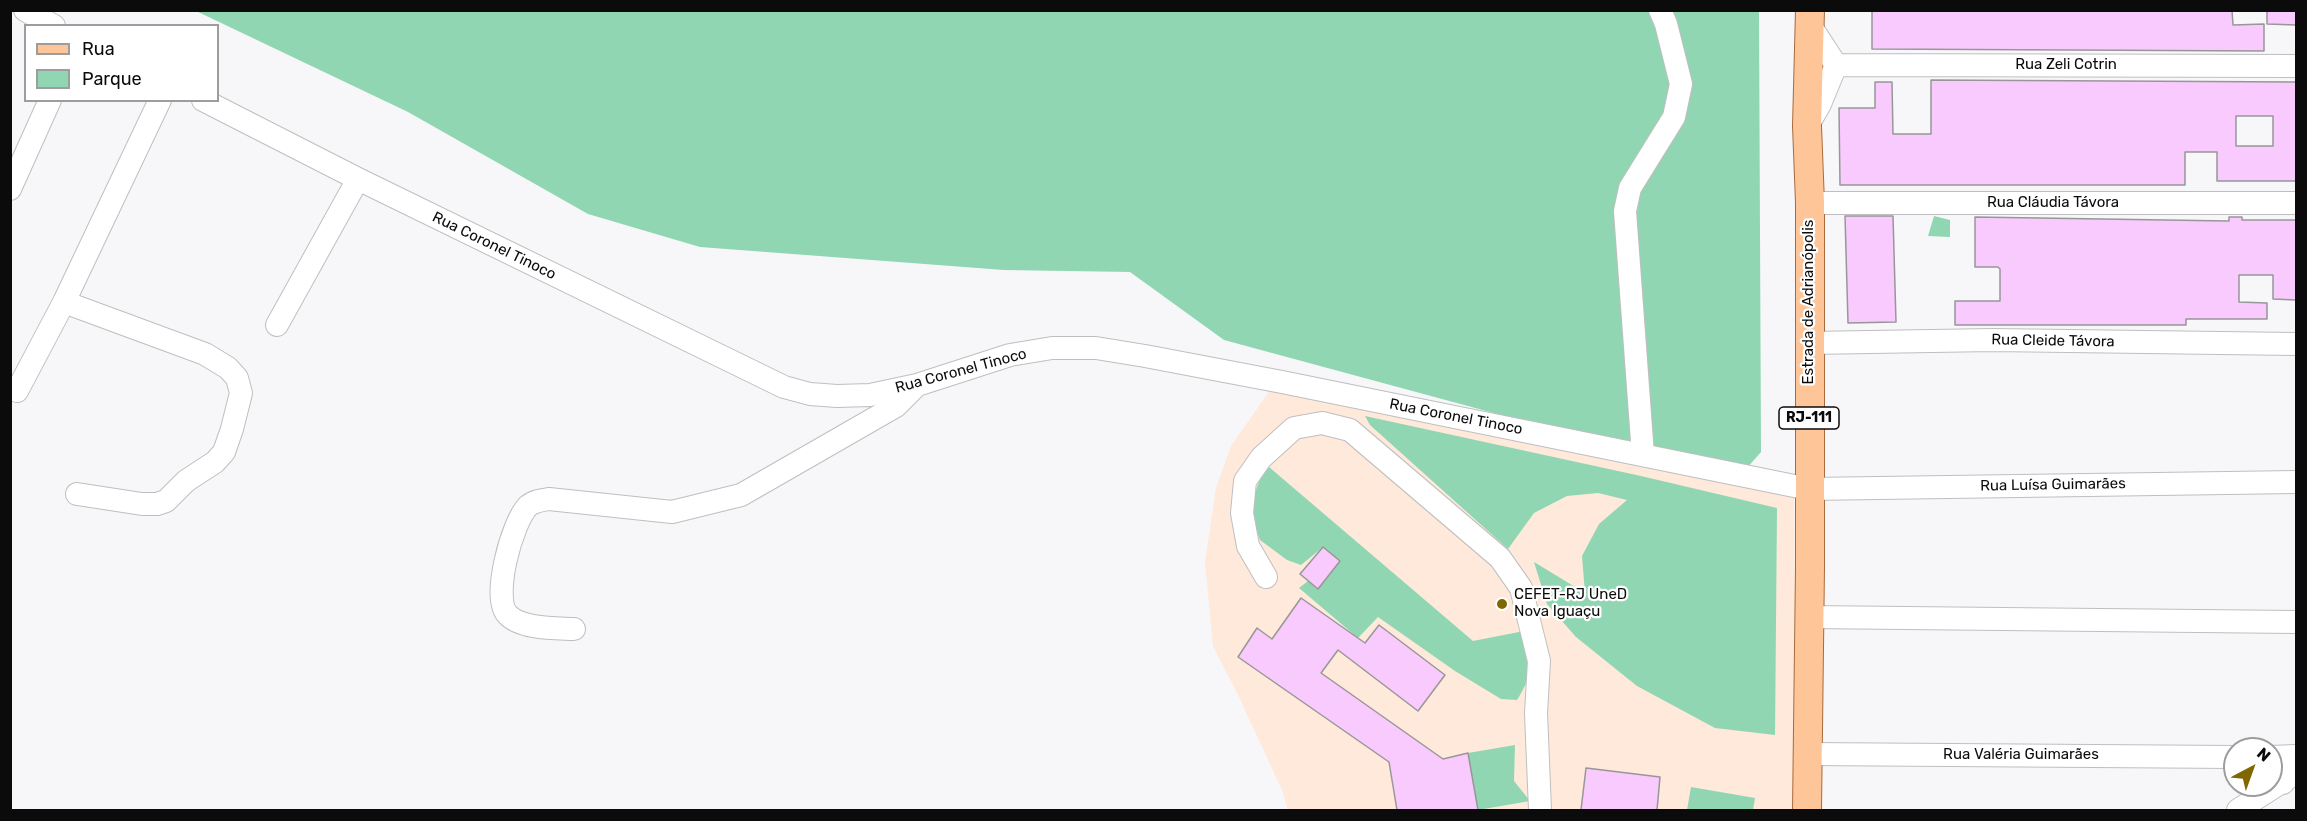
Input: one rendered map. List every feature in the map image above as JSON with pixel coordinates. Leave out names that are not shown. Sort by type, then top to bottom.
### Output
[{"type":"main road","name":"Estrada de Adrianópolis","points":[[1807,810],[1810,203],[1807,126],[1810,18]]},
{"type":"street","points":[[25,10],[50,24]]},
{"type":"street","points":[[1643,455],[1625,211],[1630,188],[1674,117],[1681,84],[1666,24],[1660,10]]},
{"type":"street","points":[[1807,126],[1820,104],[1836,65],[1810,18]]},
{"type":"street","name":"Rua Zeli Cotrin","points":[[1836,65],[2296,66]]},
{"type":"street","points":[[10,189],[49,102]]},
{"type":"street","points":[[17,391],[64,302],[159,102]]},
{"type":"street","name":"Rua Coronel Tinoco","points":[[207,102],[357,179],[784,387],[810,394],[870,395],[917,385],[1010,355],[1052,348],[1096,348],[1282,382],[1809,489]]},
{"type":"street","points":[[277,325],[357,179]]},
{"type":"street","name":"Rua Cláudia Távora","points":[[1810,203],[2296,203]]},
{"type":"street","points":[[64,302],[205,354],[228,368],[237,378],[241,393],[224,452],[215,462],[186,482],[166,501],[158,504],[142,504],[77,494]]},
{"type":"street","name":"Rua Cleide Távora","points":[[1809,343],[1993,340],[2296,344]]},
{"type":"street","points":[[574,629],[519,623],[505,613],[502,603],[504,564],[512,537],[527,507],[534,502],[549,499],[672,512],[741,495],[896,406],[917,385]]},
{"type":"street","points":[[1266,577],[1248,546],[1242,513],[1245,481],[1261,458],[1294,428],[1322,423],[1350,430],[1500,558],[1521,588],[1539,661],[1536,713],[1540,810]]},
{"type":"street","name":"Rua Luísa Guimarães","points":[[1809,489],[2296,482]]},
{"type":"street","points":[[1808,617],[2296,622]]},
{"type":"street","name":"Rua Valéria Guimarães","points":[[1807,754],[2223,757]]},
{"type":"street","points":[[2238,810],[2290,778]]},
{"type":"shaded area","name":"CEFET-RJ UneD Nova Iguaçu","points":[[1280,376],[1794,489],[1797,810],[1288,810],[1282,790],[1213,646],[1205,562],[1216,488],[1231,446]]},
{"type":"green space","points":[[196,11],[1759,11],[1761,452],[1747,468],[1538,425],[1224,340],[1130,272],[1004,270],[700,247],[588,214],[408,112]]},
{"type":"green space","points":[[1934,216],[1950,220],[1950,237],[1928,236]]},
{"type":"green space","points":[[1365,416],[1777,508],[1775,735],[1715,728],[1637,686],[1576,637],[1547,604],[1534,562],[1585,593],[1582,556],[1599,524],[1627,500],[1598,493],[1567,496],[1534,513],[1508,549],[1370,425]]},
{"type":"green space","points":[[1269,467],[1473,641],[1524,631],[1530,667],[1527,682],[1517,700],[1501,699],[1455,671],[1378,617],[1358,638],[1299,588],[1308,581],[1318,588],[1340,561],[1323,547],[1301,565],[1287,560],[1260,540],[1249,509],[1260,479]]},
{"type":"green space","points":[[1515,745],[1514,781],[1530,801],[1478,810],[1468,753]]},
{"type":"green space","points":[[1691,787],[1755,798],[1753,810],[1687,810]]},
{"type":"building","points":[[1872,10],[2232,10],[2233,25],[2264,24],[2264,51],[1872,49]]},
{"type":"building","points":[[2267,10],[2296,10],[2296,25],[2267,24]]},
{"type":"building","points":[[1931,80],[2296,82],[2296,181],[2217,181],[2217,152],[2185,152],[2185,185],[1840,185],[1839,108],[1875,108],[1875,82],[1892,82],[1893,134],[1931,134]],"holes":[[[2236,116],[2273,116],[2273,146],[2236,146]]]},
{"type":"building","points":[[1845,216],[1893,216],[1896,322],[1848,323]]},
{"type":"building","points":[[1975,217],[2229,221],[2229,217],[2242,217],[2242,220],[2296,220],[2296,300],[2273,299],[2273,275],[2239,275],[2239,302],[2267,303],[2267,319],[2186,319],[2186,325],[1955,325],[1955,301],[2000,301],[2000,269],[1998,267],[1975,267]]},
{"type":"building","points":[[1323,547],[1340,561],[1318,589],[1300,574]]},
{"type":"building","points":[[1301,598],[1365,643],[1379,625],[1445,675],[1418,711],[1338,650],[1321,673],[1443,759],[1468,753],[1478,810],[1397,810],[1389,762],[1238,657],[1257,628],[1272,639]]},
{"type":"building","points":[[1586,768],[1660,777],[1657,810],[1581,810]]},
{"type":"place","name":"CEFET-RJ UneD Nova Iguaçu","points":[[1502,604]]}]
